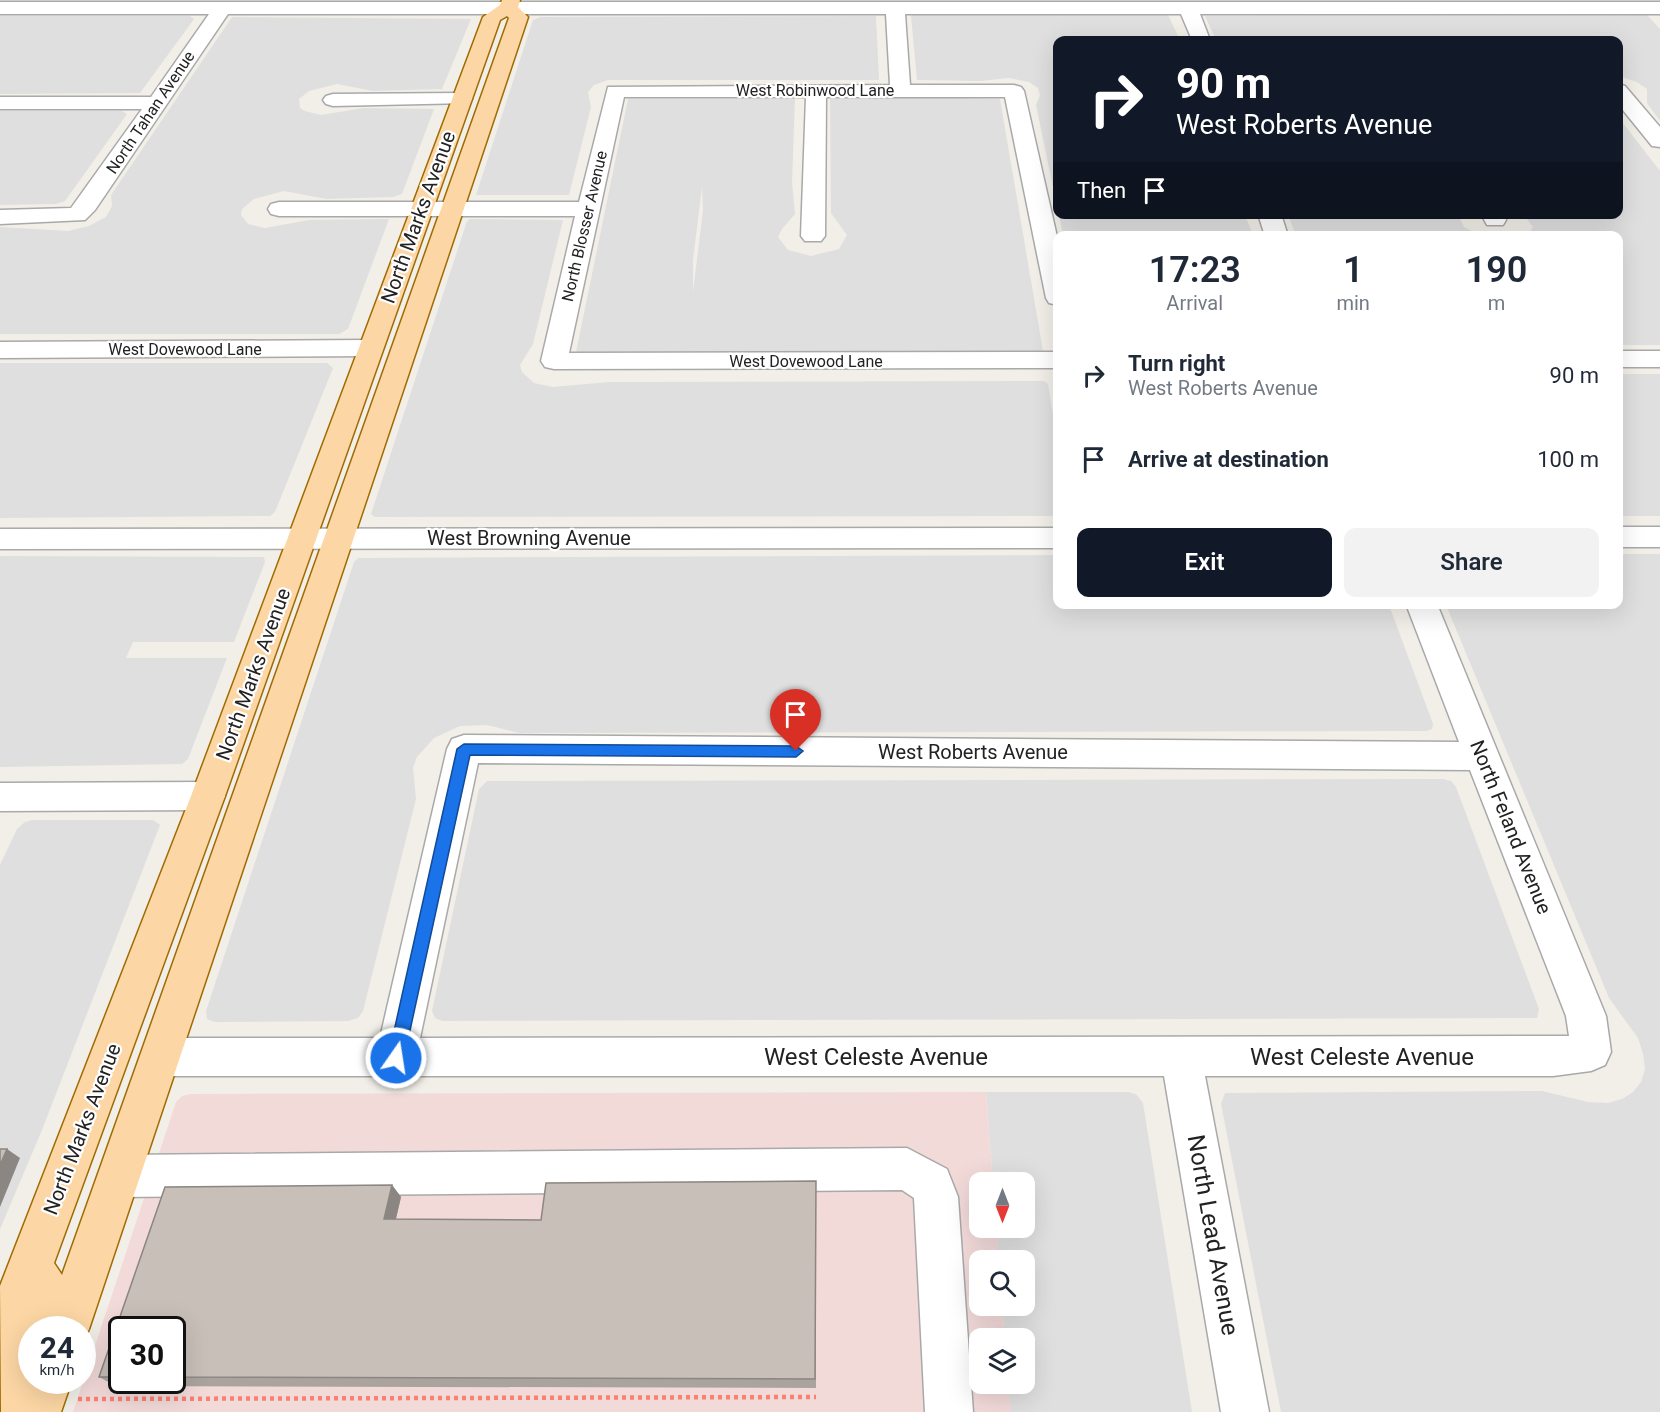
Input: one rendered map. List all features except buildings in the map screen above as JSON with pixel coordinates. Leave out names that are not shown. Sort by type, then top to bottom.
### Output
[{"type":"main road","name":"North Marks Avenue","points":[[15,1332],[48,1294],[30,1266],[208,796],[321,538],[454,209],[519,16],[509,4],[492,17],[370,348],[321,538],[161,1057],[71,1316]]},
{"type":"main road","points":[[161,1057],[147,1043],[147,1024],[182,923],[172,895]]},
{"type":"main road","points":[[15,1332],[21,1374],[20,1401],[25,1412]]},
{"type":"street","points":[[0,8],[50,4],[222,8],[509,4],[895,8],[975,4],[1188,8],[1317,4],[1567,4],[1660,8]]},
{"type":"street","name":"North Tahan Avenue","points":[[0,217],[77,215],[87,205],[222,8]]},
{"type":"street","points":[[895,8],[900,90]]},
{"type":"street","points":[[1188,8],[1199,36]]},
{"type":"street","name":"West Robinwood Lane","points":[[615,91],[1014,91],[1053,274]]},
{"type":"street","name":"North Blosser Avenue","points":[[554,361],[615,91]]},
{"type":"street","points":[[813,236],[816,91]]},
{"type":"street","points":[[1623,95],[1660,141]]},
{"type":"street","points":[[333,100],[462,99]]},
{"type":"street","points":[[0,103],[156,103]]},
{"type":"street","points":[[279,209],[588,209]]},
{"type":"street","name":"West Dovewood Lane","points":[[0,350],[370,348]]},
{"type":"street","points":[[1623,359],[1660,359]]},
{"type":"street","name":"West Dovewood Lane","points":[[554,361],[1053,360]]},
{"type":"street","points":[[1623,537],[1660,537]]},
{"type":"street","name":"West Browning Avenue","points":[[0,539],[1053,538]]},
{"type":"street","name":"North Feland Avenue","points":[[1423,609],[1586,1016],[1591,1053]]},
{"type":"street","name":"West Roberts Avenue","points":[[396,1058],[464,749],[1482,756]]},
{"type":"street","points":[[2,801],[208,796]]},
{"type":"street","name":"West Celeste Avenue","points":[[161,1057],[1553,1057],[1591,1053]]},
{"type":"street","name":"North Lead Avenue","points":[[1180,1057],[1245,1412]]},
{"type":"street","points":[[120,1176],[908,1168],[932,1184],[936,1197],[949,1412]]},
{"type":"path","points":[[54,1397],[816,1397]]},
{"type":"shaded area","points":[[1168,15],[1178,36],[1053,36],[1053,188],[1036,105],[1040,95],[1038,88],[1029,82],[1009,78],[980,81],[917,80],[911,16]]},
{"type":"shaded area","points":[[1647,15],[1660,29],[1660,121],[1647,103],[1647,89],[1637,82],[1623,77],[1623,36],[1214,36],[1205,16]]},
{"type":"shaded area","points":[[0,16],[190,16],[194,19],[140,93],[0,94]]},
{"type":"shaded area","points":[[876,16],[879,80],[608,80],[594,85],[588,92],[591,107],[569,195],[476,195],[533,20],[541,17]]},
{"type":"shaded area","points":[[232,17],[471,19],[442,89],[373,91],[337,84],[309,91],[299,99],[300,108],[321,115],[363,108],[434,109],[402,194],[393,197],[326,199],[284,191],[254,199],[242,209],[241,215],[248,224],[265,228],[309,220],[389,219],[348,329],[339,334],[0,334],[0,227],[68,231],[89,226],[106,217],[112,206],[111,195]]},
{"type":"shaded area","points":[[920,97],[1000,99],[1043,351],[1039,354],[580,354],[576,352],[628,99],[795,99],[792,182],[795,214],[778,237],[788,250],[811,256],[839,249],[847,235],[831,213],[830,99]],"holes":[[[702,187],[703,210],[693,292],[693,260]]]},
{"type":"shaded area","points":[[0,111],[122,111],[127,114],[65,201],[56,204],[0,205]]},
{"type":"shaded area","points":[[1623,123],[1660,171],[1660,345],[1623,345],[1623,231],[1530,231],[1533,227],[1527,219],[1623,219]]},
{"type":"shaded area","points":[[470,219],[563,220],[533,344],[520,365],[522,372],[534,383],[553,387],[609,382],[1044,381],[1048,384],[1053,415],[1053,516],[375,517],[371,514],[467,221]]},
{"type":"shaded area","points":[[1060,219],[1247,219],[1251,231],[1062,231]]},
{"type":"shaded area","points":[[1290,219],[1460,219],[1464,227],[1472,231],[1294,231]]},
{"type":"shaded area","points":[[0,363],[327,363],[333,368],[275,512],[270,516],[0,518]]},
{"type":"shaded area","points":[[1623,374],[1660,374],[1660,516],[1623,516]]},
{"type":"shaded area","points":[[1623,554],[1660,554],[1660,1412],[1281,1412],[1221,1104],[1225,1093],[1542,1091],[1588,1102],[1608,1103],[1622,1099],[1633,1092],[1641,1082],[1645,1069],[1638,1038],[1609,998],[1448,609],[1623,609]]},
{"type":"shaded area","points":[[1053,555],[1053,609],[1390,609],[1433,724],[1432,729],[1426,731],[519,733],[487,725],[460,726],[434,738],[417,757],[413,768],[416,799],[363,1011],[358,1018],[348,1021],[215,1022],[207,1019],[206,1011],[354,562],[358,558]]},
{"type":"shaded area","points":[[0,556],[264,557],[265,562],[234,642],[133,642],[126,658],[227,658],[188,759],[182,764],[0,767]]},
{"type":"shaded area","points":[[1443,779],[1451,781],[1456,787],[1539,1009],[1537,1018],[442,1021],[435,1018],[432,1011],[479,789],[487,781]]},
{"type":"shaded area","points":[[32,820],[153,820],[160,825],[42,1130],[0,1229],[0,865],[17,829],[25,822]]},
{"type":"shaded area","points":[[986,1092],[1129,1092],[1137,1095],[1143,1103],[1192,1412],[1010,1412],[1009,1394],[1035,1394],[1035,1328],[1004,1328],[1003,1316],[1035,1316],[1035,1250],[998,1250],[997,1238],[1035,1238],[1035,1172],[992,1172]]},
{"type":"shaded area","points":[[986,1092],[992,1172],[969,1172],[969,1238],[997,1238],[998,1250],[969,1250],[969,1316],[1003,1316],[1004,1328],[969,1328],[969,1394],[1009,1394],[1011,1412],[73,1412],[79,1394],[96,1394],[96,1343],[176,1102],[182,1096],[191,1094]]},
{"type":"route","points":[[396,1058],[464,749],[796,751]]}]
